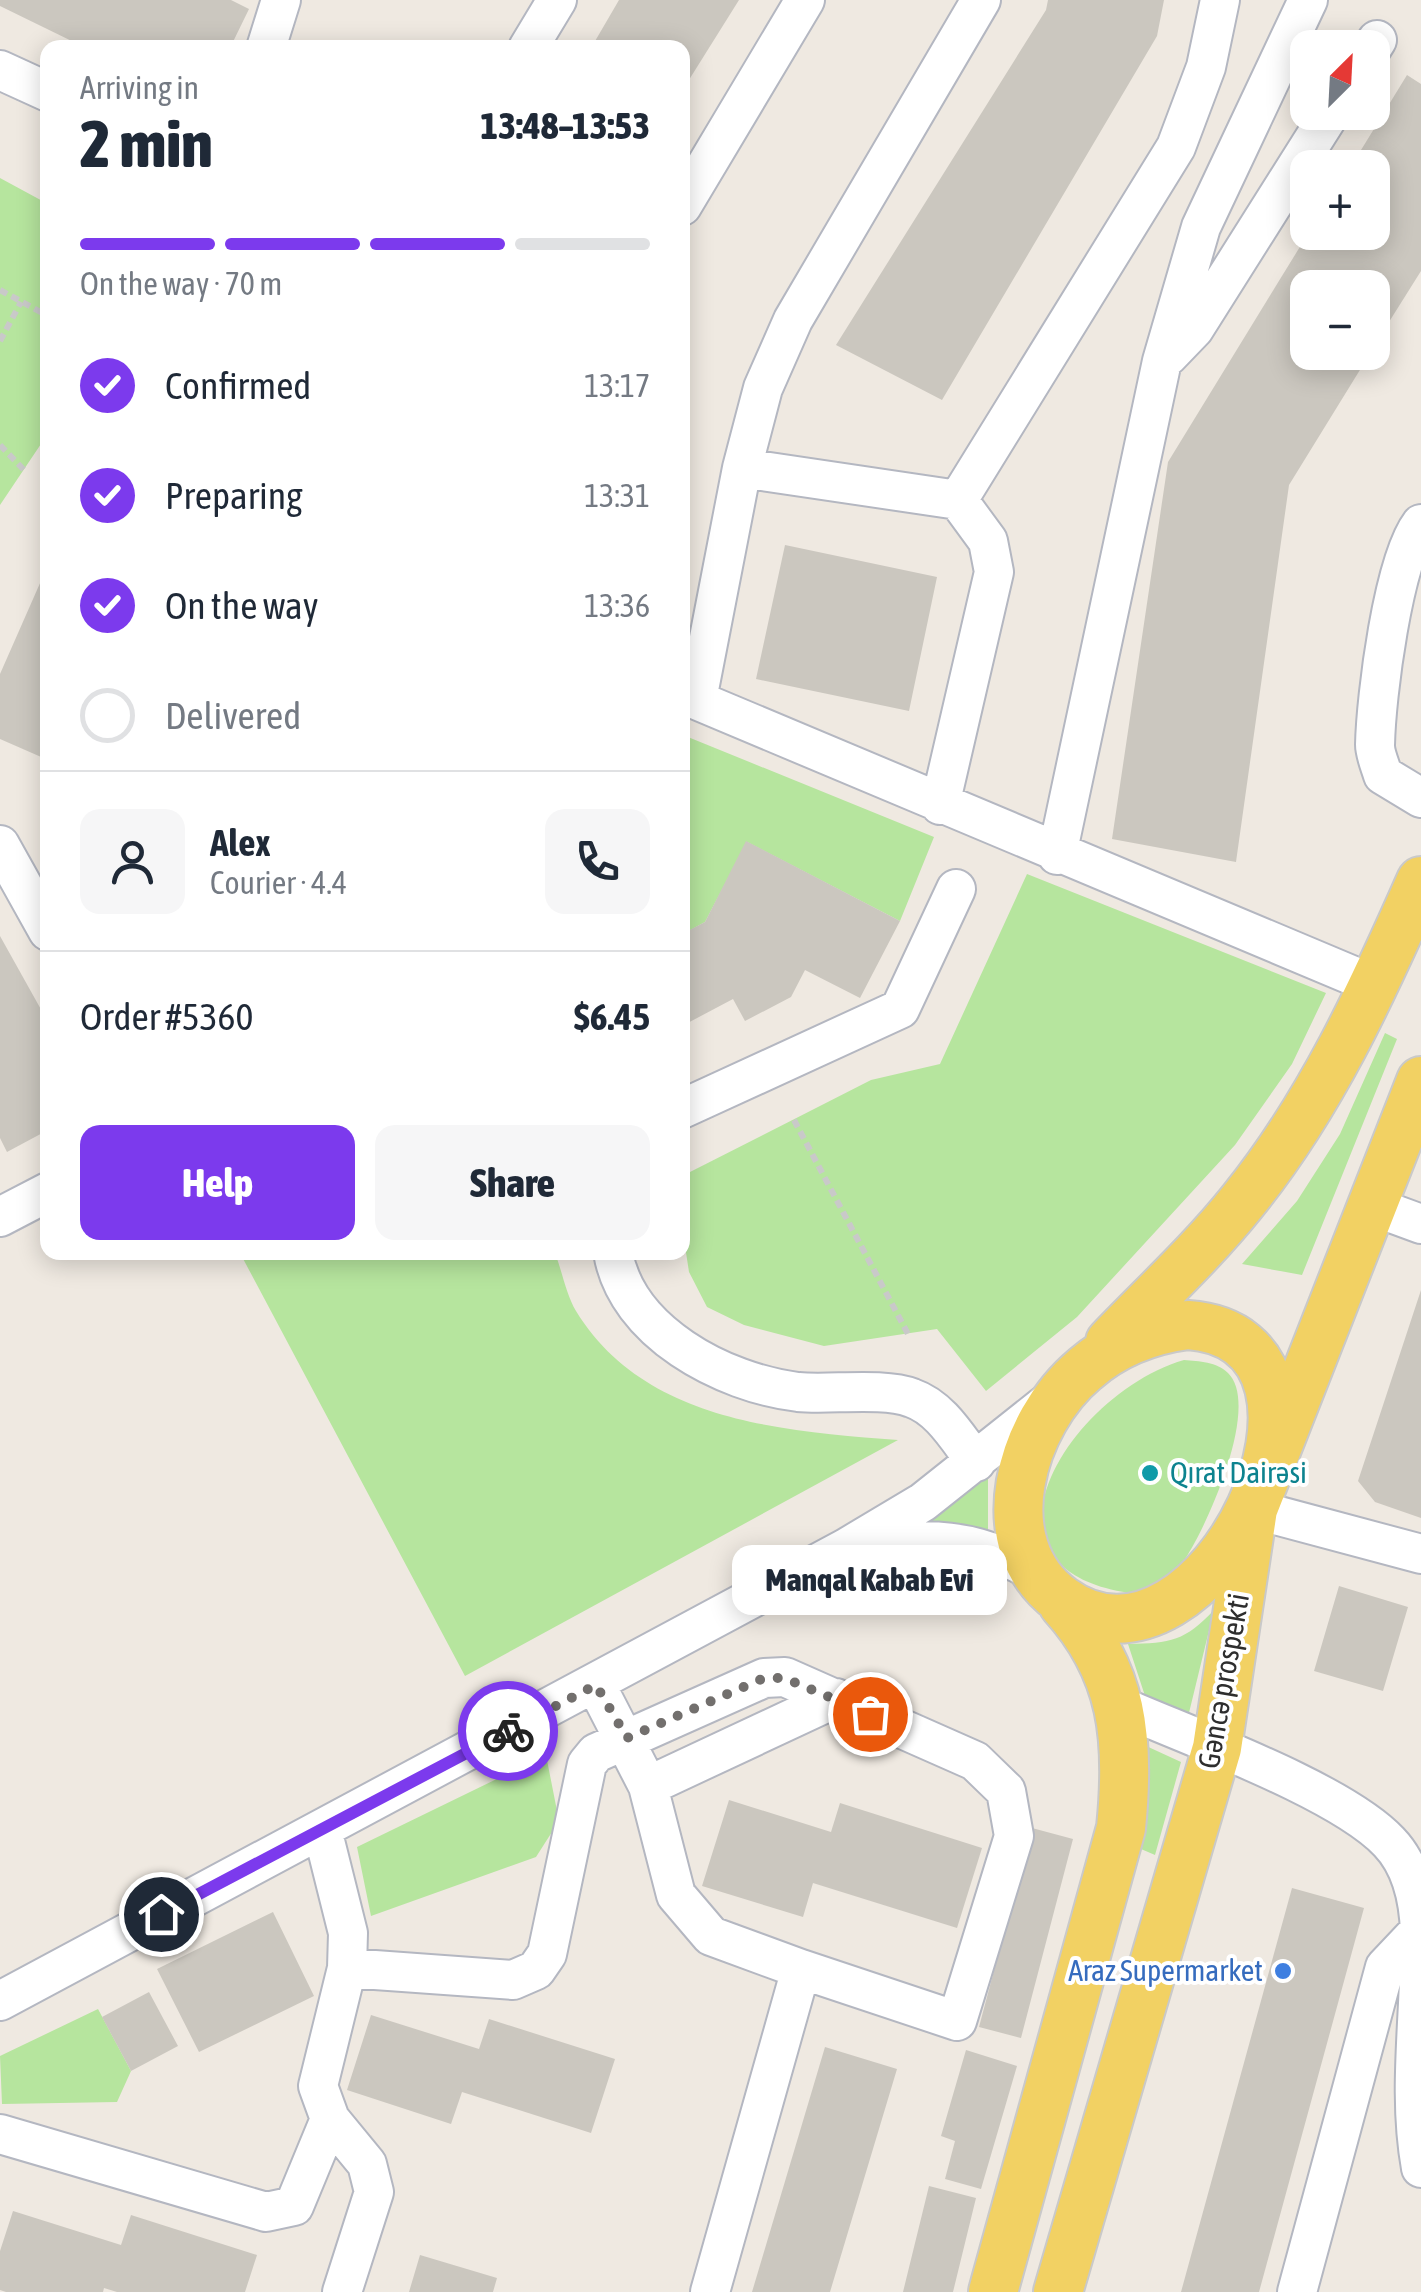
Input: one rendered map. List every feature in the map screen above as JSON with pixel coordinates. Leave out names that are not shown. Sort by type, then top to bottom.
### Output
[{"type":"main road","points":[[992,2292],[1121,1828],[1126,1782],[1118,1705],[1099,1648],[1043,1582],[1018,1530],[1018,1501],[1038,1430],[1074,1379],[1241,1203],[1322,1084],[1375,985],[1421,880]]},
{"type":"main road","name":"Gəncə prospekti","points":[[1058,2292],[1217,1748],[1253,1509],[1421,1081]]},
{"type":"main road","points":[[1043,1582],[1073,1608],[1102,1619],[1133,1617],[1162,1608],[1215,1562],[1253,1509],[1273,1413],[1268,1380],[1248,1344],[1213,1326],[1156,1329],[1130,1339],[1074,1379]]},
{"type":"street","points":[[268,40],[281,0]]},
{"type":"street","points":[[533,40],[557,0]]},
{"type":"street","points":[[690,192],[804,0]]},
{"type":"street","points":[[981,0],[794,320],[763,388],[690,697],[1057,855],[1375,985]]},
{"type":"street","points":[[958,500],[1176,147],[1206,67],[1220,0]]},
{"type":"street","points":[[1057,855],[1162,361],[1201,227],[1308,0]]},
{"type":"street","points":[[0,70],[40,88]]},
{"type":"street","points":[[1162,361],[1194,330],[1321,130]]},
{"type":"street","points":[[1176,147],[1201,227]]},
{"type":"street","points":[[742,468],[958,500],[988,541],[994,572],[940,805]]},
{"type":"street","points":[[1421,524],[1413,534],[1395,592],[1375,748],[1383,774],[1421,798]]},
{"type":"street","points":[[0,845],[40,917]]},
{"type":"street","points":[[690,1105],[900,1009],[956,889]]},
{"type":"street","points":[[0,1217],[40,1196]]},
{"type":"street","points":[[1372,1206],[1421,1224]]},
{"type":"street","points":[[614,1260],[616,1271],[649,1322],[694,1357],[736,1376],[794,1391],[908,1396],[941,1416],[976,1462]]},
{"type":"street","points":[[0,2001],[846,1548],[923,1502],[1074,1379]]},
{"type":"street","points":[[1253,1509],[1421,1554]]},
{"type":"street","points":[[846,1548],[944,1539],[996,1551],[1043,1582]]},
{"type":"street","points":[[347,1968],[513,1980],[536,1970],[547,1954],[587,1764],[596,1753],[627,1738],[764,1678],[784,1678],[975,1761],[1006,1791],[1014,1836],[957,2021],[711,1936],[676,1895],[648,1786],[627,1738],[596,1685]]},
{"type":"street","points":[[648,1786],[836,1698]]},
{"type":"street","points":[[1118,1705],[1357,1816],[1390,1842],[1414,1880],[1420,1930],[1421,2168]]},
{"type":"street","points":[[322,1828],[348,1933],[347,1968],[318,2086],[330,2118],[367,2164],[374,2192],[342,2292]]},
{"type":"street","points":[[1297,2292],[1385,1967],[1420,1930]]},
{"type":"street","points":[[710,2292],[801,1970]]},
{"type":"street","points":[[0,2134],[266,2212],[294,2206],[330,2118]]},
{"type":"path","points":[[0,290],[40,312]]},
{"type":"path","points":[[0,341],[22,302]]},
{"type":"path","points":[[0,445],[24,470]]},
{"type":"path","points":[[794,1120],[908,1334]]},
{"type":"green space","points":[[0,178],[40,200],[40,445],[0,505]]},
{"type":"green space","points":[[690,738],[934,837],[900,921],[747,842],[705,922],[690,930]]},
{"type":"green space","points":[[1027,874],[1326,993],[1292,1064],[1235,1145],[1077,1317],[986,1391],[937,1329],[824,1346],[744,1325],[707,1307],[687,1260],[690,1172],[871,1080],[940,1064]]},
{"type":"green space","points":[[1385,1033],[1397,1039],[1302,1275],[1242,1264],[1297,1201],[1340,1134]]},
{"type":"green space","points":[[244,1260],[557,1260],[576,1311],[605,1348],[639,1377],[677,1398],[719,1414],[764,1424],[898,1440],[465,1676]]},
{"type":"green space","points":[[1184,1360],[1219,1366],[1237,1389],[1235,1436],[1207,1518],[1183,1561],[1148,1595],[1088,1582],[1054,1557],[1042,1523],[1048,1485],[1069,1445],[1101,1409],[1141,1379]]},
{"type":"green space","points":[[988,1475],[988,1531],[921,1521]]},
{"type":"green space","points":[[1214,1610],[1187,1721],[1146,1699],[1128,1644],[1176,1638]]},
{"type":"green space","points":[[1144,1745],[1181,1762],[1155,1855],[1141,1849]]},
{"type":"green space","points":[[546,1755],[559,1821],[536,1857],[371,1916],[357,1847]]},
{"type":"green space","points":[[98,2009],[131,2071],[117,2102],[2,2104],[0,2056]]},
{"type":"building","points":[[0,0],[231,0],[249,9],[234,40],[70,40],[0,6]]},
{"type":"building","points":[[619,0],[739,0],[690,78],[690,40],[596,40]]},
{"type":"building","points":[[1048,0],[1164,0],[1157,36],[942,400],[836,345],[1046,10]]},
{"type":"building","points":[[1407,75],[1421,84],[1421,271],[1390,320],[1390,270],[1290,270],[1290,370],[1360,370],[1289,485],[1236,862],[1112,839],[1168,462],[1298,250],[1390,250],[1390,150],[1361,150],[1373,130],[1390,130],[1390,103]]},
{"type":"building","points":[[785,545],[937,577],[909,711],[756,679]]},
{"type":"building","points":[[40,583],[40,756],[0,739],[0,674]]},
{"type":"building","points":[[746,841],[900,921],[860,998],[805,970],[791,997],[745,1021],[733,999],[690,1022],[690,930],[705,922]]},
{"type":"building","points":[[0,936],[40,1008],[40,1134],[7,1152],[0,1138]]},
{"type":"building","points":[[1421,1290],[1421,1518],[1375,1502],[1358,1481]]},
{"type":"building","points":[[1339,1586],[1408,1607],[1383,1691],[1314,1671]]},
{"type":"building","points":[[729,1800],[831,1832],[840,1803],[982,1848],[957,1928],[813,1883],[803,1917],[702,1886]]},
{"type":"building","points":[[1032,1828],[1073,1839],[1021,2038],[979,2027]]},
{"type":"building","points":[[1292,1888],[1364,1908],[1259,2292],[1181,2292]]},
{"type":"building","points":[[273,1912],[314,1996],[199,2052],[157,1969]]},
{"type":"building","points":[[149,1992],[178,2046],[131,2071],[102,2017]]},
{"type":"building","points":[[371,2015],[479,2049],[489,2019],[615,2059],[591,2133],[462,2092],[451,2124],[347,2090]]},
{"type":"building","points":[[825,2047],[897,2069],[830,2292],[752,2292]]},
{"type":"building","points":[[966,2050],[1017,2066],[981,2189],[945,2179],[955,2141],[941,2136]]},
{"type":"building","points":[[929,2186],[976,2198],[953,2292],[903,2292]]},
{"type":"building","points":[[13,2211],[121,2245],[131,2215],[257,2255],[245,2292],[117,2292],[104,2288],[103,2292],[6,2292],[0,2290],[0,2251]]},
{"type":"building","points":[[420,2255],[497,2278],[493,2292],[409,2292]]},
{"type":"way so far","points":[[508,1731],[596,1685],[627,1738],[764,1678],[784,1678],[870,1714]]},
{"type":"place","name":"Qırat Dairəsi","points":[[1150,1473]]},
{"type":"place","name":"Manqal Kabab Evi","points":[[870,1714]]},
{"type":"place","name":"Araz Supermarket","points":[[1283,1971]]},
{"type":"route","points":[[161,1914],[508,1731]]}]
